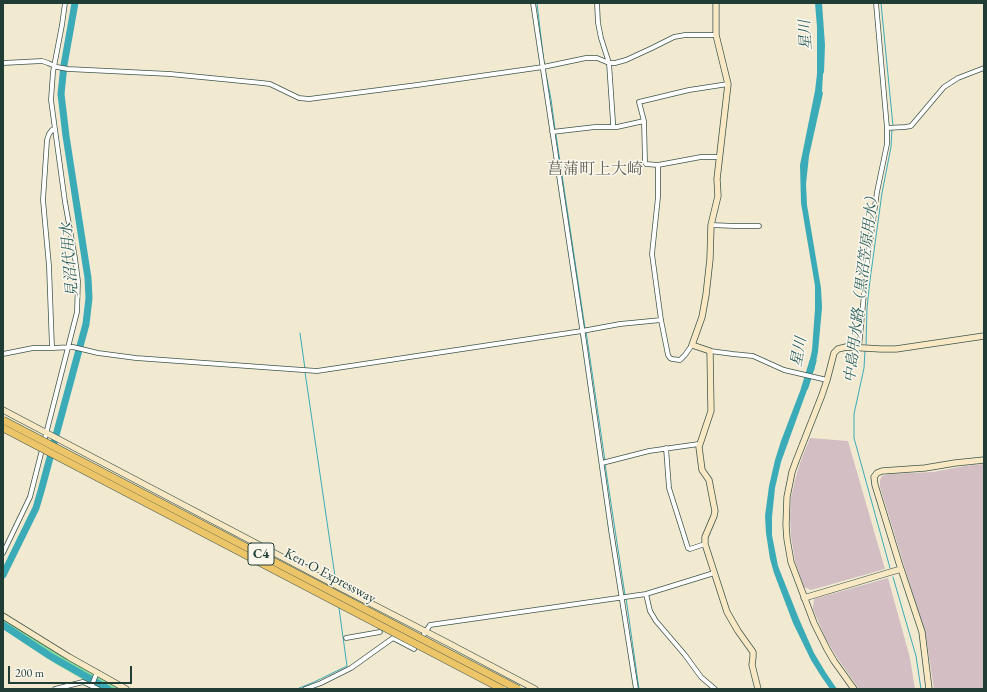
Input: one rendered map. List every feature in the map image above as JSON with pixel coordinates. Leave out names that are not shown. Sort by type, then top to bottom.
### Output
[{"type":"highway","name":"Ken-O Expressway","points":[[3,420],[518,689]]},
{"type":"highway","name":"Ken-O Expressway","points":[[3,428],[502,689]]},
{"type":"street","points":[[3,553],[30,497],[46,433],[71,347],[77,312],[78,282],[51,100],[52,72],[65,3]]},
{"type":"street","points":[[532,3],[543,66],[611,530],[636,689]]},
{"type":"street","points":[[596,3],[601,38],[609,63],[613,127]]},
{"type":"street","points":[[658,165],[658,197],[652,254],[666,350],[670,358],[680,360],[685,356],[692,344],[700,324],[704,308],[710,259],[711,225],[718,196],[717,179],[728,84],[716,36],[716,3]]},
{"type":"street","points":[[863,348],[867,264],[876,200],[886,150],[888,128],[876,3]]},
{"type":"street","points":[[3,63],[38,61],[67,69],[170,74],[262,83],[270,84],[299,98],[310,100],[591,58],[597,58],[609,63],[615,63],[626,60],[674,36],[716,36]]},
{"type":"street","points":[[888,128],[910,126],[944,87],[958,78],[984,68]]},
{"type":"street","points":[[720,157],[701,157],[658,165],[648,164],[645,162],[644,122],[639,102],[689,90],[728,84]]},
{"type":"street","points":[[552,132],[595,127],[613,127],[644,122]]},
{"type":"street","points":[[52,348],[49,266],[43,200],[47,140],[52,130],[55,129]]},
{"type":"street","points":[[711,225],[759,226]]},
{"type":"street","points":[[3,354],[33,348],[71,347],[98,353],[136,358],[317,371],[620,324],[661,320]]},
{"type":"street","points":[[854,689],[834,662],[814,623],[794,571],[789,551],[786,525],[789,484],[796,461],[818,407],[834,353],[841,348],[846,347],[896,349],[984,336]]},
{"type":"street","points":[[692,344],[710,350],[753,356],[784,370],[827,380]]},
{"type":"street","points":[[710,350],[711,410],[699,446],[702,470],[709,480],[715,508],[714,516],[705,537],[705,544],[727,612],[753,652],[752,665],[758,689]]},
{"type":"street","points":[[3,410],[534,689]]},
{"type":"street","points":[[602,463],[649,451],[699,444]]},
{"type":"street","points":[[666,448],[669,488],[687,546],[690,549],[705,544]]},
{"type":"street","points":[[929,689],[922,632],[875,485],[875,475],[882,470],[925,468],[959,462],[984,460]]},
{"type":"street","points":[[804,598],[901,569]]},
{"type":"street","points":[[305,689],[351,668],[393,638],[414,650],[430,625],[646,594],[714,573]]},
{"type":"street","points":[[646,594],[650,611],[656,621],[685,655],[702,679],[715,689]]},
{"type":"street","points":[[3,616],[69,657],[126,689]]},
{"type":"street","points":[[346,638],[380,632]]},
{"type":"street","points":[[92,685],[97,673]]},
{"type":"street","points":[[55,689],[83,682],[98,689]]},
{"type":"shaded area","points":[[810,438],[848,441],[885,569],[811,590],[804,587],[795,561],[790,518],[791,498],[795,480]]},
{"type":"shaded area","points":[[984,464],[984,689],[934,689],[926,637],[880,487],[880,480],[882,476],[889,474],[933,472]]},
{"type":"shaded area","points":[[888,578],[910,658],[915,689],[859,689],[825,637],[813,609],[814,599]]},
{"type":"green space","points":[[3,618],[122,689],[112,689],[50,655],[3,624]]},
{"type":"green space","points":[[3,627],[50,658],[106,689],[102,689],[84,680],[56,664],[3,629]]},
{"type":"water","points":[[815,3],[822,3],[825,45],[823,93],[809,156],[806,184],[807,205],[821,288],[822,306],[818,352],[814,371],[808,369],[812,350],[815,286],[801,203],[800,165],[817,74],[817,27]]},
{"type":"water","points":[[805,378],[811,379],[781,462],[775,488],[772,535],[778,566],[799,619],[814,653],[837,689],[830,689],[821,676],[811,660],[793,623],[774,573],[766,533],[765,516],[769,486],[775,460]]},
{"type":"waterway","name":"見沼代用水","points":[[3,575],[36,508],[86,324],[89,298],[88,278],[61,94],[64,65],[75,3]]},
{"type":"waterway","points":[[537,3],[544,63]]},
{"type":"waterway","name":"中島用水路（黒沼笠原用水）","points":[[881,3],[893,126]]},
{"type":"waterway","points":[[545,69],[555,129]]},
{"type":"waterway","name":"中島用水路（黒沼笠原用水）","points":[[866,346],[867,308],[870,280],[882,193],[891,147],[892,129]]},
{"type":"waterway","points":[[556,135],[585,328]]},
{"type":"waterway","points":[[586,331],[605,461]]},
{"type":"waterway","points":[[300,333],[305,369]]},
{"type":"waterway","name":"中島用水路（黒沼笠原用水）","points":[[865,351],[864,368],[854,414],[854,438],[890,568]]},
{"type":"waterway","name":"星川","points":[[805,387],[813,361]]},
{"type":"waterway","points":[[305,372],[336,583]]},
{"type":"waterway","points":[[605,464],[625,595]]},
{"type":"waterway","name":"中島用水路（黒沼笠原用水）","points":[[893,577],[916,656],[921,689]]},
{"type":"waterway","points":[[626,598],[639,689]]},
{"type":"waterway","points":[[297,689],[347,666],[339,608]]},
{"type":"waterway","points":[[3,625],[50,656],[108,689]]},
{"type":"district","name":"菖蒲町上大崎","points":[[595,170]]}]
